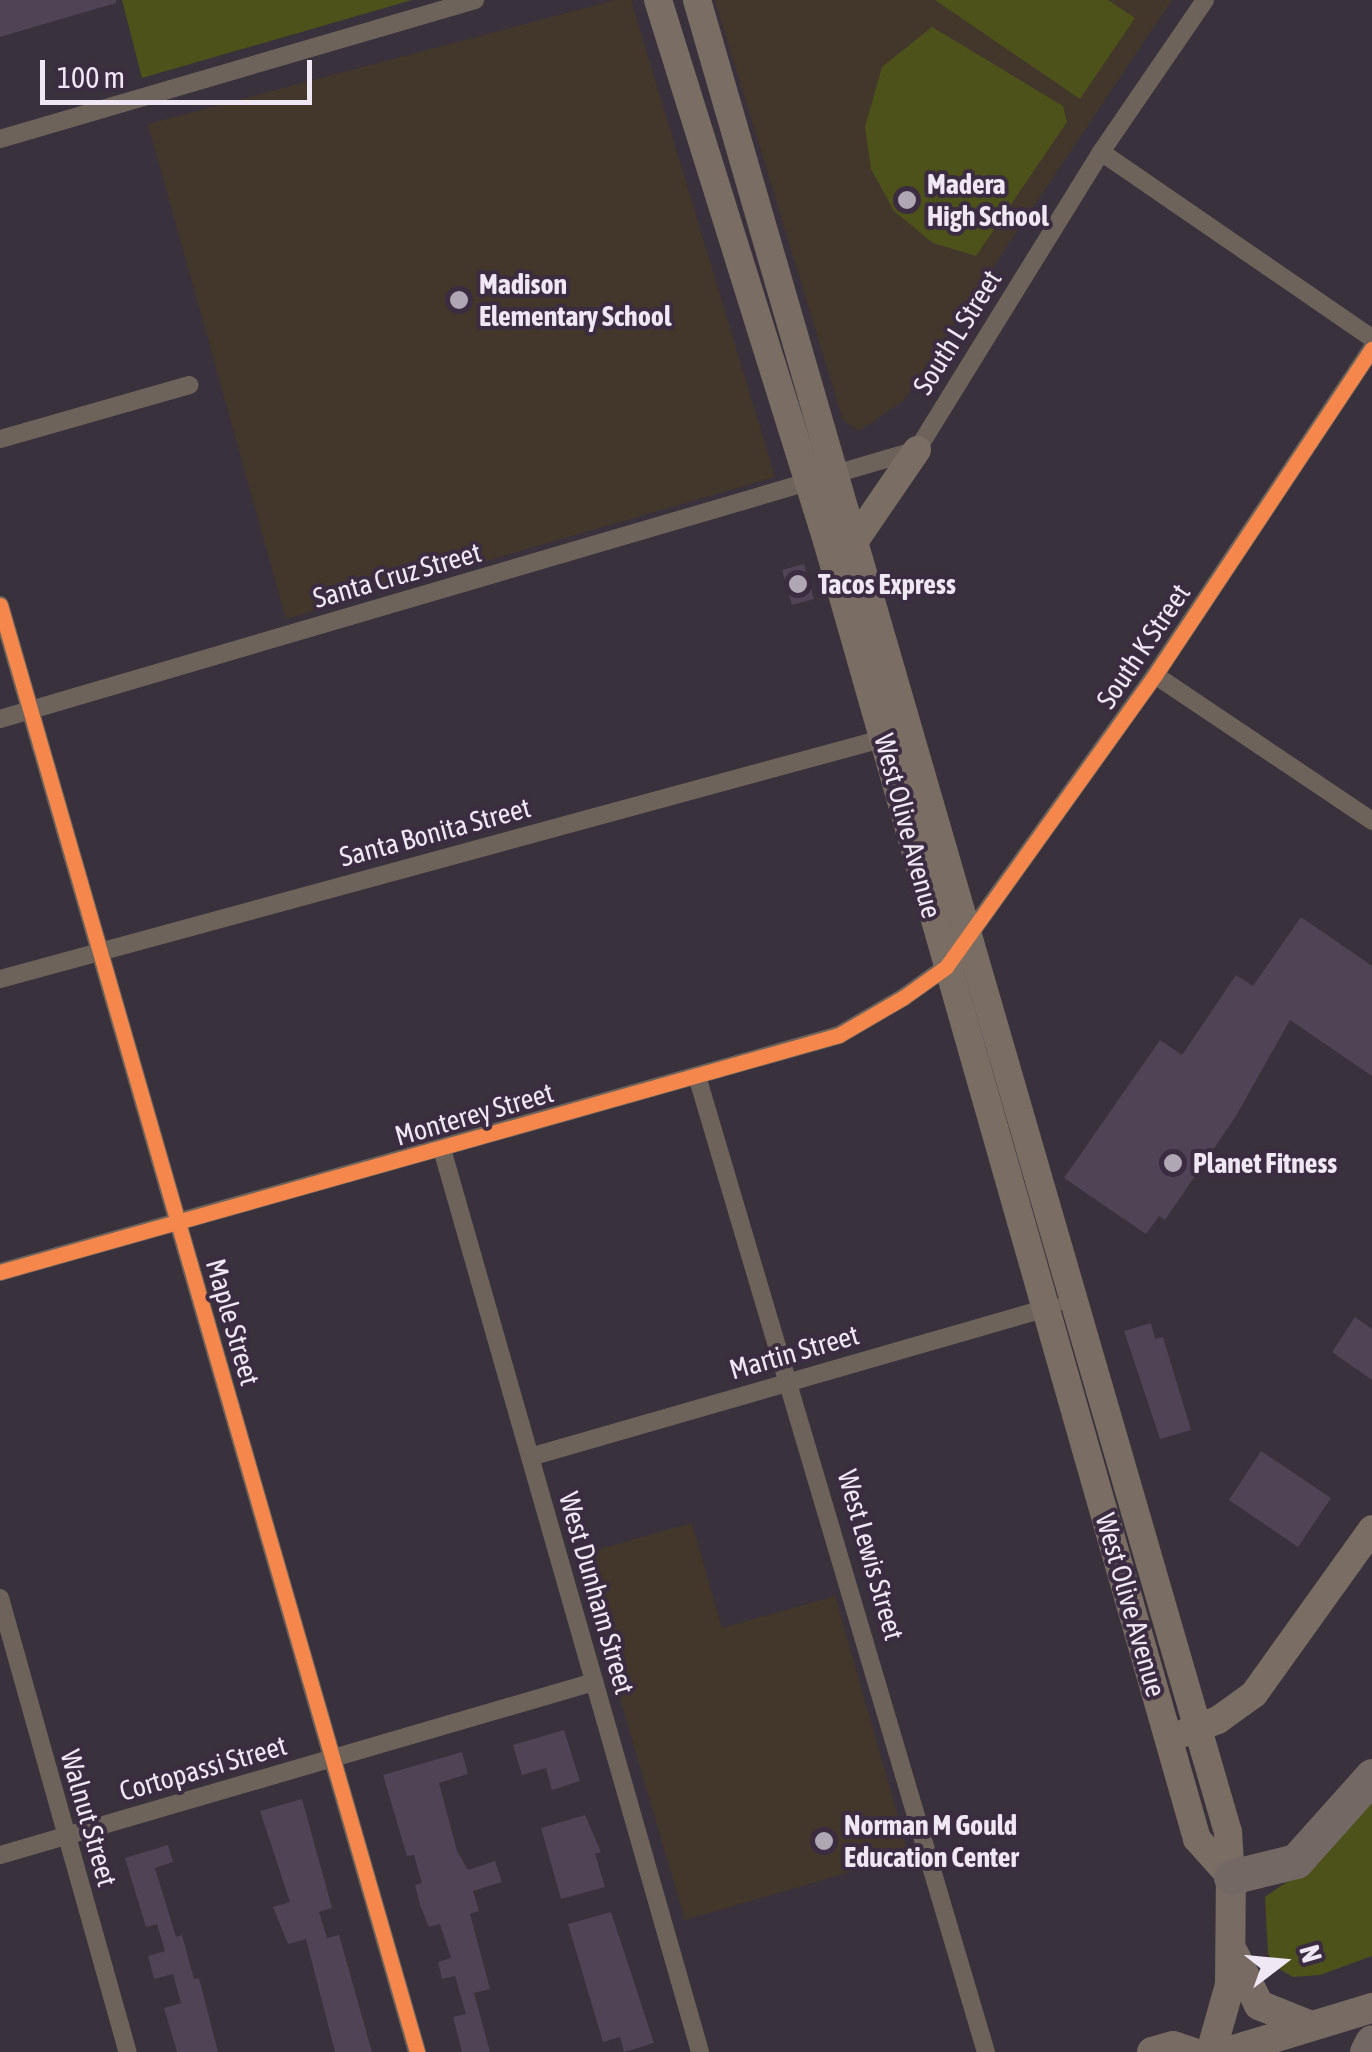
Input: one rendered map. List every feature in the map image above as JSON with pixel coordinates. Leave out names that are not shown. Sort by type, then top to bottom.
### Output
[{"type":"highway","points":[[1230,1877],[1296,1861],[1372,1776]]},
{"type":"highway","points":[[1368,2052],[1372,2042]]},
{"type":"main road","name":"West Olive Avenue","points":[[658,0],[885,738],[946,967],[1197,1839],[1230,1877]]},
{"type":"main road","name":"West Olive Avenue","points":[[697,0],[1228,1832],[1233,1951],[1211,2052]]},
{"type":"main road","points":[[856,540],[916,450]]},
{"type":"main road","points":[[1168,1738],[1198,1729],[1254,1694],[1276,1670],[1372,1529]]},
{"type":"main road","points":[[1233,1951],[1259,2004],[1312,2026]]},
{"type":"main road","points":[[1228,2052],[1372,2008]]},
{"type":"main road","points":[[1152,2052],[1173,2046],[1192,2052]]},
{"type":"street","points":[[0,138],[475,0]]},
{"type":"street","name":"South L Street","points":[[916,450],[1100,152],[1205,0]]},
{"type":"street","points":[[1100,152],[1372,338]]},
{"type":"street","name":"South K Street","points":[[946,967],[1156,675],[1372,348]]},
{"type":"street","points":[[0,439],[189,385]]},
{"type":"street","points":[[810,484],[916,450]]},
{"type":"street","name":"Santa Cruz Street","points":[[0,718],[810,484]]},
{"type":"street","name":"Maple Street","points":[[0,606],[329,1760],[417,2052]]},
{"type":"street","points":[[1156,675],[1372,821]]},
{"type":"street","name":"Santa Bonita Street","points":[[0,979],[885,738]]},
{"type":"street","name":"Monterey Street","points":[[0,1272],[839,1035],[946,967]]},
{"type":"street","name":"West Lewis Street","points":[[697,1076],[792,1380],[986,2052]]},
{"type":"street","name":"West Dunham Street","points":[[442,1149],[700,2052]]},
{"type":"street","name":"Martin Street","points":[[530,1457],[1073,1301]]},
{"type":"street","name":"Walnut Street","points":[[0,1598],[128,2052]]},
{"type":"street","name":"Cortopassi Street","points":[[0,1855],[594,1682]]},
{"type":"shaded area","name":"Madison Elementary School","points":[[615,0],[631,0],[775,477],[286,619],[148,124]]},
{"type":"shaded area","name":"Madera High School","points":[[715,0],[1172,0],[903,401],[859,431],[843,420]]},
{"type":"shaded area","points":[[692,1523],[722,1628],[835,1596],[909,1855],[685,1920],[578,1555]]},
{"type":"green space","points":[[122,0],[412,0],[142,78]]},
{"type":"green space","points":[[935,0],[1108,0],[1135,18],[1080,99]]},
{"type":"green space","points":[[932,27],[1063,106],[1067,122],[976,256],[933,243],[894,211],[871,169],[865,127],[882,67]]},
{"type":"green space","points":[[1372,1787],[1372,1956],[1320,1975],[1293,1977],[1274,1966],[1268,1953],[1265,1897],[1299,1873]]},
{"type":"building","points":[[0,0],[116,0],[116,3],[0,37]]},
{"type":"building","name":"Tacos Express","points":[[804,564],[814,599],[792,605],[782,570]]},
{"type":"building","points":[[1301,917],[1372,966],[1372,1076],[1290,1020],[1236,1116],[1165,1220],[1159,1216],[1146,1234],[1064,1178],[1160,1040],[1182,1055],[1236,975],[1253,986]]},
{"type":"building","points":[[1355,1317],[1372,1329],[1372,1380],[1332,1352]]},
{"type":"building","points":[[1151,1323],[1155,1339],[1163,1337],[1191,1430],[1160,1439],[1124,1331]]},
{"type":"building","points":[[1261,1451],[1331,1498],[1298,1547],[1229,1500]]},
{"type":"building","points":[[564,1730],[580,1781],[552,1790],[546,1768],[522,1775],[513,1745]]},
{"type":"building","points":[[462,1752],[468,1774],[439,1783],[457,1851],[468,1870],[495,1861],[502,1882],[473,1891],[479,1911],[470,1914],[490,1989],[474,1993],[490,2052],[462,2052],[453,2017],[466,2014],[455,1976],[442,1979],[438,1962],[451,1958],[440,1924],[429,1927],[420,1905],[415,1885],[422,1883],[414,1855],[407,1856],[383,1775]]},
{"type":"building","points":[[302,1799],[332,1908],[319,1912],[327,1938],[339,1935],[372,2052],[335,2052],[306,1939],[288,1944],[273,1907],[290,1902],[260,1811]]},
{"type":"building","points":[[585,1815],[601,1852],[595,1854],[605,1887],[561,1899],[541,1828]]},
{"type":"building","points":[[168,1845],[173,1862],[155,1868],[176,1937],[182,1935],[194,1979],[199,1978],[218,2052],[177,2052],[164,2008],[181,2003],[173,1974],[154,1979],[148,1956],[165,1951],[157,1924],[146,1927],[125,1858]]},
{"type":"building","points":[[611,1912],[654,2043],[624,2052],[620,2037],[603,2042],[568,1924]]},
{"type":"cycle path","points":[[0,1272],[839,1035],[904,997],[946,967],[1155,675],[1372,348]]},
{"type":"cycle path","points":[[0,605],[417,2052]]},
{"type":"place","name":"Madera High School","points":[[907,200]]},
{"type":"place","name":"Madison Elementary School","points":[[459,300]]},
{"type":"place","name":"Tacos Express","points":[[798,584]]},
{"type":"place","name":"Planet Fitness","points":[[1173,1163]]},
{"type":"place","name":"Norman M Gould Education Center","points":[[824,1841]]}]
